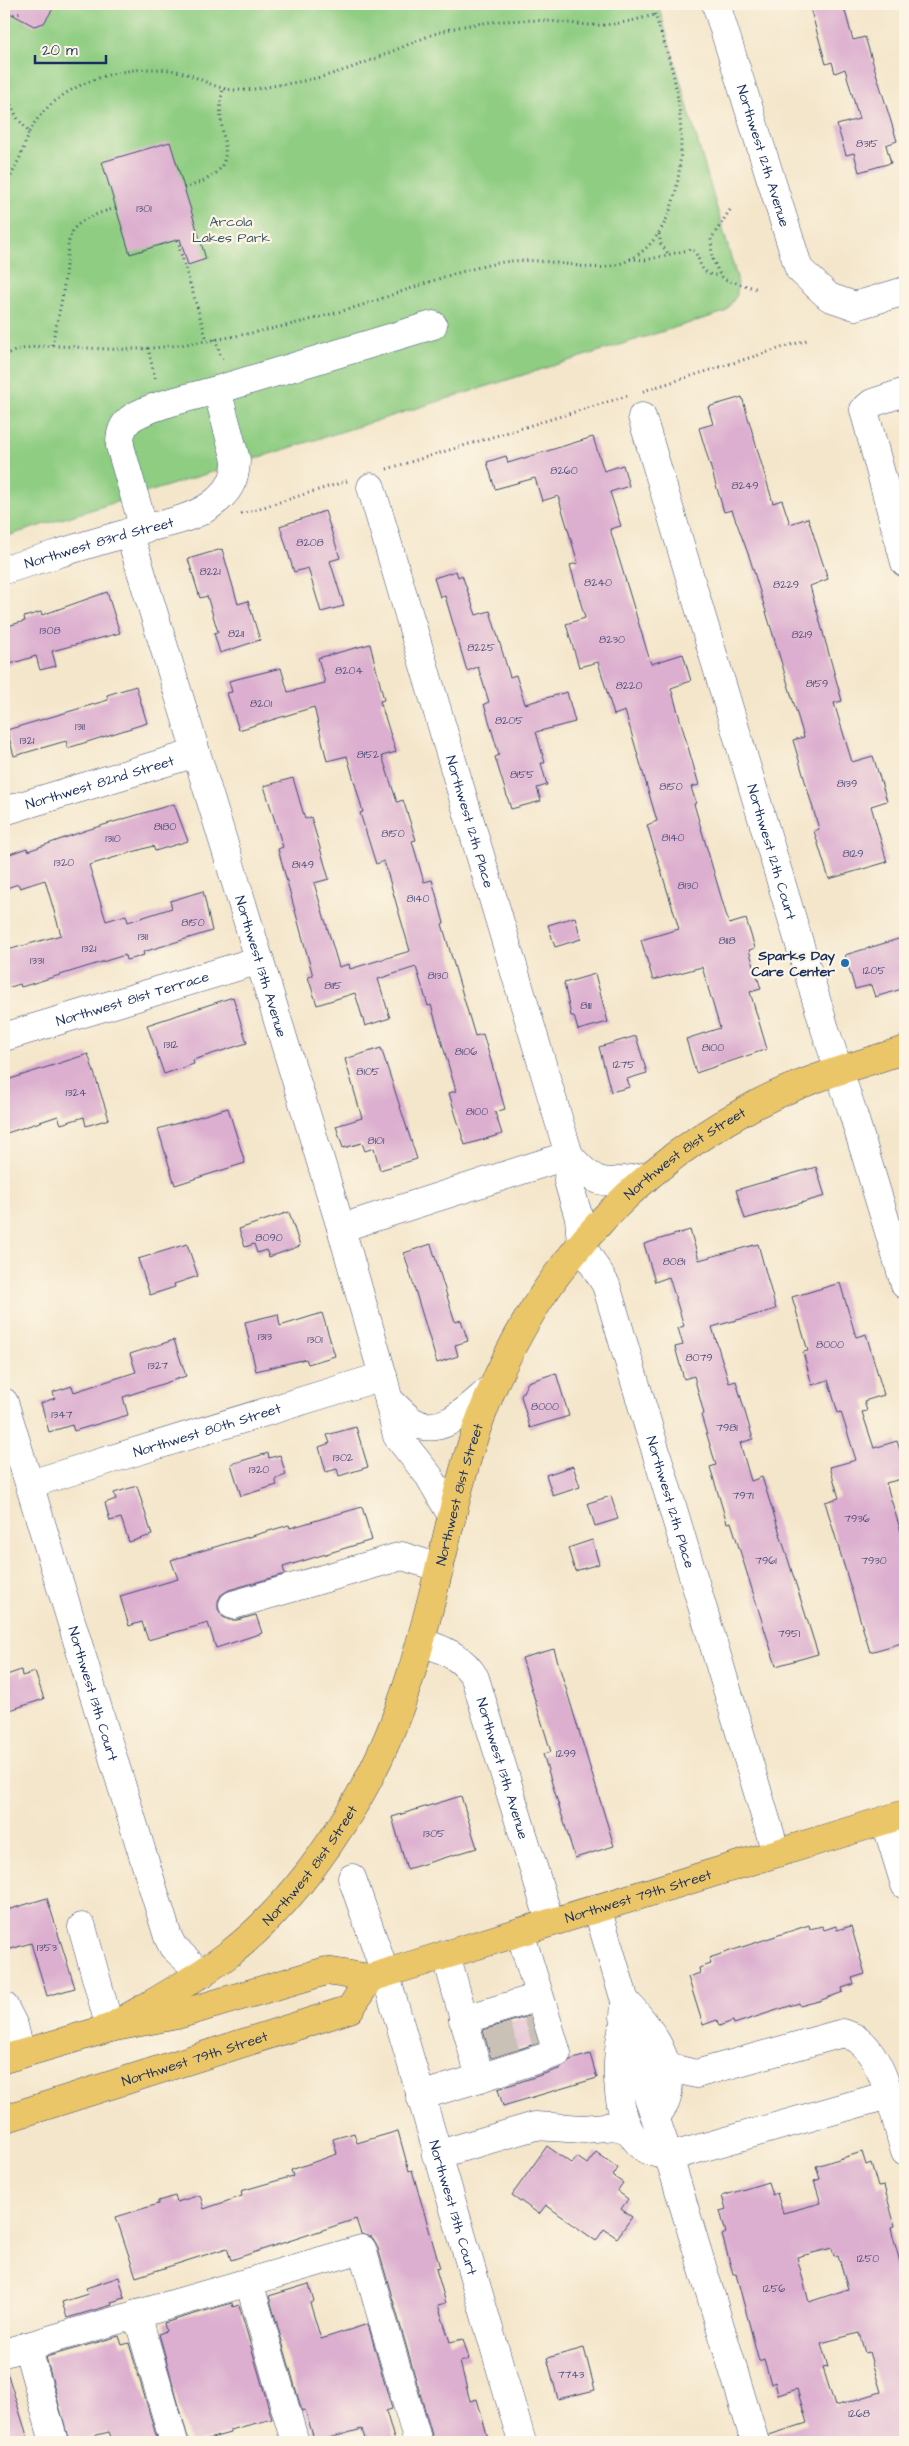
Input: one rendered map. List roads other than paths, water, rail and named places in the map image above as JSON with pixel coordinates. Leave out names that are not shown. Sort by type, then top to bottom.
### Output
[{"type":"main road","name":"Northwest 81st Street","points":[[110,2028],[202,1974],[232,1951],[268,1918],[304,1876],[340,1827],[384,1748],[398,1714],[421,1642],[469,1450],[503,1361],[548,1285],[581,1244],[623,1199],[648,1176],[700,1138],[757,1104],[839,1071],[905,1050]]},
{"type":"main road","name":"Northwest 79th Street","points":[[12,2057],[110,2028],[176,2015],[326,1971],[378,1976],[895,1817]]},
{"type":"main road","name":"Northwest 79th Street","points":[[4,2119],[350,2010],[378,1976]]},
{"type":"street","name":"Northwest 12th Avenue","points":[[716,4],[799,269],[829,297],[855,306],[905,291]]},
{"type":"street","name":"Northwest 13th Avenue","points":[[433,325],[140,413],[128,420],[123,428],[120,436],[120,446],[136,531],[196,753],[341,1228],[386,1388],[397,1436],[429,1476],[452,1516]]},
{"type":"street","name":"Northwest 83rd Street","points":[[4,570],[194,513],[221,497],[232,484],[236,472],[233,448],[217,390]]},
{"type":"street","points":[[905,392],[872,403],[864,410],[905,563]]},
{"type":"street","name":"Northwest 12th Court","points":[[639,401],[822,1020],[905,1285]]},
{"type":"street","name":"Northwest 12th Place","points":[[370,478],[569,1155],[568,1181],[579,1218],[581,1244],[606,1285],[776,1853]]},
{"type":"street","name":"Northwest 82nd Street","points":[[4,811],[196,753]]},
{"type":"street","name":"Northwest 81st Terrace","points":[[4,1037],[260,960]]},
{"type":"street","points":[[341,1228],[569,1155]]},
{"type":"street","name":"Northwest 12th Place","points":[[569,1155],[584,1172],[596,1180],[613,1182],[648,1176]]},
{"type":"street","points":[[386,1388],[413,1421],[426,1426],[439,1426],[453,1420],[492,1388]]},
{"type":"street","name":"Northwest 80th Street","points":[[30,1484],[386,1388]]},
{"type":"street","name":"Northwest 13th Court","points":[[4,1402],[168,1938],[173,1947],[202,1974]]},
{"type":"street","points":[[233,1605],[402,1556],[440,1568]]},
{"type":"street","name":"Northwest 13th Avenue","points":[[421,1642],[453,1655],[467,1667],[475,1678],[550,1922]]},
{"type":"street","points":[[895,1817],[905,1885]]},
{"type":"street","name":"Northwest 13th Court","points":[[352,1878],[378,1976],[420,2096],[522,2442]]},
{"type":"street","points":[[597,1908],[638,2068],[670,2157],[755,2442]]},
{"type":"street","points":[[82,1927],[110,2028]]},
{"type":"street","points":[[420,2096],[557,2053],[544,2027],[539,1997],[520,1932]]},
{"type":"street","points":[[446,1954],[463,2020],[480,2047],[480,2078]]},
{"type":"street","points":[[463,2020],[539,1997]]},
{"type":"street","points":[[4,2006],[14,2026],[12,2057]]},
{"type":"street","points":[[624,2009],[645,2021],[668,2067],[666,2100],[656,2117]]},
{"type":"street","points":[[624,2009],[618,2051],[618,2085],[628,2130],[644,2149],[670,2157],[888,2094]]},
{"type":"street","points":[[668,2067],[696,2074],[843,2032],[859,2040],[871,2053],[881,2072],[905,2152]]},
{"type":"street","points":[[436,2155],[535,2126],[584,2129],[615,2126],[628,2130]]},
{"type":"street","points":[[54,2442],[15,2350],[362,2249],[418,2442]]},
{"type":"street","points":[[248,2282],[295,2442]]},
{"type":"street","points":[[137,2314],[174,2442]]},
{"type":"tunnel","points":[[488,2044],[540,2028]]},
{"type":"place","name":"Sparks Day Care Center","points":[[845,963]]},
{"type":"park label","name":"Arcola Lakes Park","points":[[231,230]]}]
